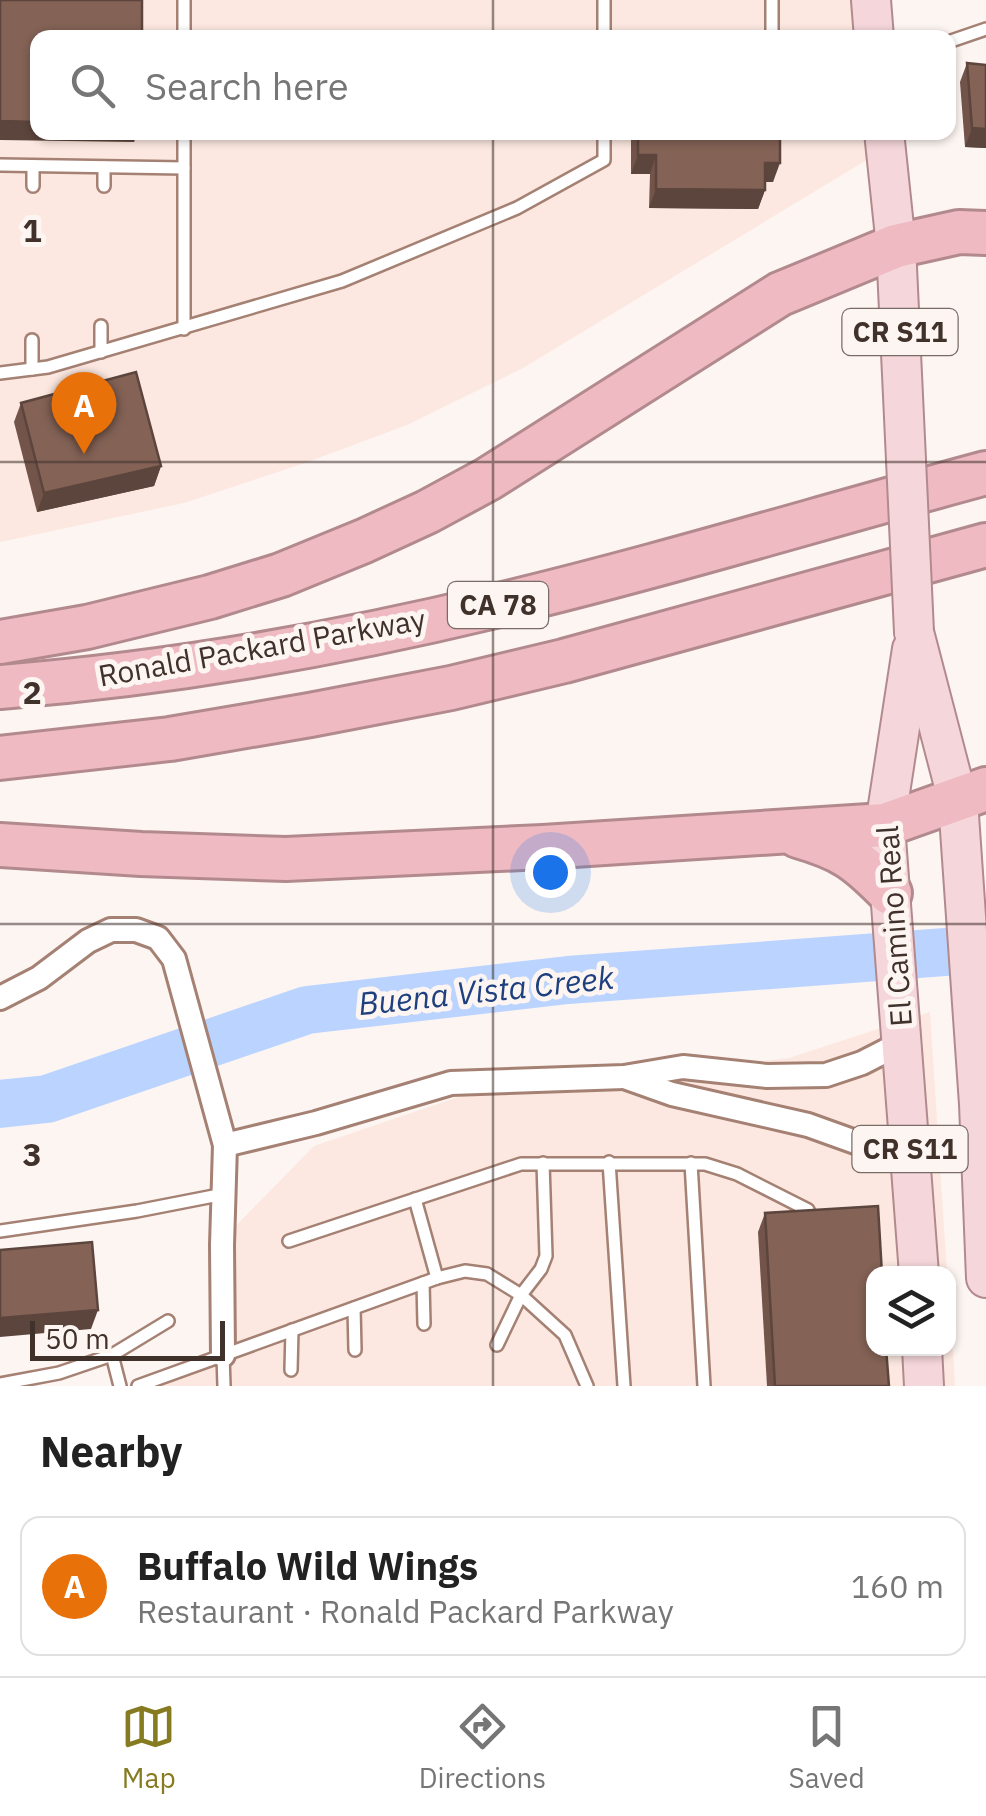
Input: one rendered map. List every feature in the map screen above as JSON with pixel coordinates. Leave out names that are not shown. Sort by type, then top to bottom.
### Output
[{"type":"highway","points":[[0,642],[86,627],[210,597],[281,575],[364,542],[488,479],[780,294],[896,246],[959,232],[986,233]]},
{"type":"highway","name":"Ronald Packard Parkway","points":[[0,687],[135,673],[279,650],[494,606],[986,474]]},
{"type":"highway","name":"CA 78","points":[[0,758],[170,738],[451,688],[564,662],[986,545]]},
{"type":"highway","points":[[0,846],[286,858],[517,849],[885,825],[972,795]]},
{"type":"highway","points":[[788,832],[832,846],[863,865],[890,893]]},
{"type":"main road","points":[[871,0],[873,30]]},
{"type":"main road","points":[[885,140],[896,246]]},
{"type":"main road","name":"CR S11","points":[[896,246],[914,632],[972,795],[966,888],[983,1103],[986,1278]]},
{"type":"main road","name":"El Camino Real","points":[[914,632],[885,825],[918,1266]]},
{"type":"main road","points":[[922,1356],[924,1386]]},
{"type":"street","points":[[0,998],[39,978],[88,941],[111,930],[136,930],[158,938],[174,959],[226,1145],[223,1355]]},
{"type":"street","points":[[226,1145],[450,1083],[624,1076],[683,1068],[766,1076],[826,1075],[862,1063],[903,1042]]},
{"type":"street","points":[[624,1076],[672,1094],[808,1125],[911,1162]]},
{"type":"lane","points":[[184,0],[184,30]]},
{"type":"lane","points":[[604,0],[604,30]]},
{"type":"lane","points":[[772,0],[772,30]]},
{"type":"lane","points":[[956,39],[986,29]]},
{"type":"lane","points":[[184,140],[184,329]]},
{"type":"lane","points":[[0,373],[101,352],[342,280],[517,208],[604,160],[604,140]]},
{"type":"lane","points":[[0,165],[184,168]]},
{"type":"lane","points":[[33,166],[33,186]]},
{"type":"lane","points":[[104,167],[104,186]]},
{"type":"lane","points":[[101,326],[101,352]]},
{"type":"lane","points":[[32,340],[32,369]]},
{"type":"lane","points":[[609,1162],[624,1386]]},
{"type":"lane","points":[[496,1345],[546,1256],[543,1163]]},
{"type":"lane","points":[[692,1163],[704,1386]]},
{"type":"lane","points":[[289,1241],[521,1164],[704,1164],[737,1174],[808,1210]]},
{"type":"lane","points":[[0,1230],[224,1194]]},
{"type":"lane","points":[[415,1199],[437,1278]]},
{"type":"lane","points":[[138,1386],[166,1381],[223,1355],[465,1271],[488,1274],[521,1295],[566,1335],[586,1386]]},
{"type":"lane","points":[[422,1283],[424,1324]]},
{"type":"lane","points":[[354,1308],[355,1350]]},
{"type":"lane","points":[[0,1384],[59,1372],[112,1355],[168,1321]]},
{"type":"lane","points":[[291,1370],[292,1330]]},
{"type":"lane","points":[[112,1355],[120,1386]]},
{"type":"lane","points":[[223,1355],[224,1386]]},
{"type":"shaded area","points":[[0,0],[861,0],[863,30],[30,30],[30,140],[869,140],[870,158],[523,368],[407,425],[184,503],[0,542]]},
{"type":"shaded area","points":[[930,1012],[947,1266],[866,1266],[866,1356],[953,1356],[955,1386],[139,1386],[221,1356],[222,1240],[314,1146],[464,1095],[789,1058]]},
{"type":"building","points":[[0,0],[142,0],[142,30],[30,30],[30,122],[0,121]]},
{"type":"building","points":[[967,63],[986,65],[986,129],[972,128]]},
{"type":"building","points":[[638,140],[780,140],[780,163],[765,163],[765,190],[656,189],[656,155],[638,155]]},
{"type":"building","points":[[136,372],[161,466],[44,493],[21,403]]},
{"type":"building","points":[[878,1206],[882,1266],[866,1266],[866,1356],[887,1356],[889,1386],[775,1386],[765,1213]]},
{"type":"building","points":[[92,1242],[98,1310],[0,1318],[0,1250]]},
{"type":"waterway","name":"Buena Vista Creek","points":[[0,1104],[47,1099],[307,1010],[568,980],[986,949]]},
{"type":"place","name":"Buffalo Wild Wings","points":[[84,454]]}]
